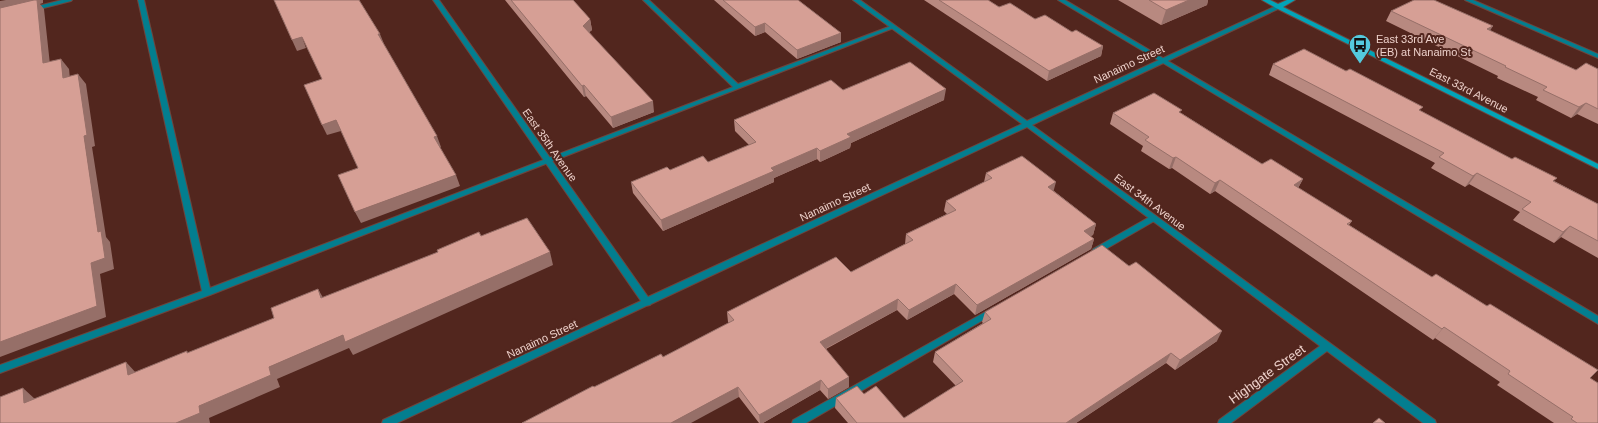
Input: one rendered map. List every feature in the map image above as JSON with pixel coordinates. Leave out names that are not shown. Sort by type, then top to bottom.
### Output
[{"type":"street","points":[[23,11],[69,0]]},
{"type":"street","points":[[141,0],[207,293]]},
{"type":"street","name":"East 35th Avenue","points":[[436,0],[647,302]]},
{"type":"street","points":[[646,0],[737,87]]},
{"type":"street","name":"East 34th Avenue","points":[[856,0],[1027,124],[1431,423]]},
{"type":"street","points":[[1060,0],[1598,320]]},
{"type":"street","name":"East 33rd Avenue","points":[[1265,0],[1598,167]]},
{"type":"street","name":"Nanaimo Street","points":[[387,423],[1292,0]]},
{"type":"street","points":[[1468,0],[1598,56]]},
{"type":"street","points":[[0,369],[207,293],[893,27]]},
{"type":"street","points":[[1087,256],[1153,218]]},
{"type":"street","points":[[797,423],[1004,304]]},
{"type":"street","name":"Highgate Street","points":[[1223,423],[1327,346]]},
{"type":"building","points":[[37,0],[43,63],[61,59],[63,78],[78,74],[87,135],[84,136],[98,232],[101,231],[105,258],[91,263],[97,306],[0,342],[0,8]]},
{"type":"building","points":[[274,0],[359,0],[380,34],[378,34],[437,136],[434,137],[456,175],[355,212],[338,175],[358,168],[336,120],[322,125],[304,85],[322,79],[302,37],[292,40]]},
{"type":"building","points":[[511,0],[573,0],[590,19],[583,26],[653,101],[611,117],[584,85],[582,86]]},
{"type":"building","points":[[723,0],[798,0],[841,33],[797,50],[765,23],[755,27]]},
{"type":"building","points":[[939,0],[988,0],[999,7],[1010,3],[1035,19],[1045,15],[1072,32],[1076,30],[1103,46],[1049,71]]},
{"type":"building","points":[[1149,0],[1189,0],[1166,10]]},
{"type":"building","points":[[1414,0],[1434,0],[1493,26],[1487,29],[1576,70],[1586,63],[1598,69],[1598,109],[1586,103],[1579,107],[1543,90],[1547,87],[1391,11]]},
{"type":"building","points":[[1304,49],[1346,71],[1350,69],[1423,107],[1419,110],[1512,159],[1515,157],[1557,178],[1553,181],[1598,204],[1598,241],[1570,226],[1563,232],[1522,209],[1531,202],[1477,173],[1473,176],[1439,157],[1444,153],[1273,64]]},
{"type":"building","points":[[910,62],[946,89],[847,134],[851,137],[820,151],[817,148],[771,168],[774,171],[661,220],[631,182],[667,167],[670,170],[703,156],[708,162],[756,142],[734,120],[831,80],[843,90]]},
{"type":"building","points":[[1154,93],[1182,110],[1179,112],[1262,164],[1271,159],[1303,179],[1294,185],[1352,221],[1347,224],[1432,277],[1436,274],[1487,306],[1490,304],[1598,370],[1590,378],[1598,383],[1598,423],[1577,423],[1571,419],[1573,417],[1508,374],[1510,371],[1444,327],[1442,329],[1220,180],[1215,183],[1176,157],[1173,158],[1145,140],[1149,137],[1113,113]]},
{"type":"building","points":[[1022,156],[1056,182],[1048,187],[1096,224],[1084,231],[1094,239],[977,305],[956,284],[909,310],[898,299],[820,342],[849,377],[828,389],[821,380],[759,415],[738,387],[671,423],[522,423],[593,386],[594,387],[661,354],[663,357],[734,320],[727,312],[836,257],[851,272],[913,240],[906,234],[956,210],[946,201],[992,178],[986,173]]},
{"type":"building","points":[[527,218],[550,252],[345,342],[343,335],[269,367],[271,375],[199,406],[200,413],[176,423],[0,423],[0,397],[23,388],[24,403],[126,362],[128,375],[274,318],[271,308],[318,289],[321,298],[438,252],[437,250],[479,232],[481,236]]},
{"type":"building","points":[[1102,245],[1129,266],[1136,262],[1222,331],[1180,360],[1171,353],[1066,423],[857,423],[836,398],[857,386],[864,394],[876,386],[904,418],[963,381],[935,352],[991,319],[985,312]]},
{"type":"building","points":[[1379,418],[1385,423],[1373,423]]},
{"type":"place","name":"East 33rd Ave (EB) at Nanaimo St","points":[[1360,64]]}]
